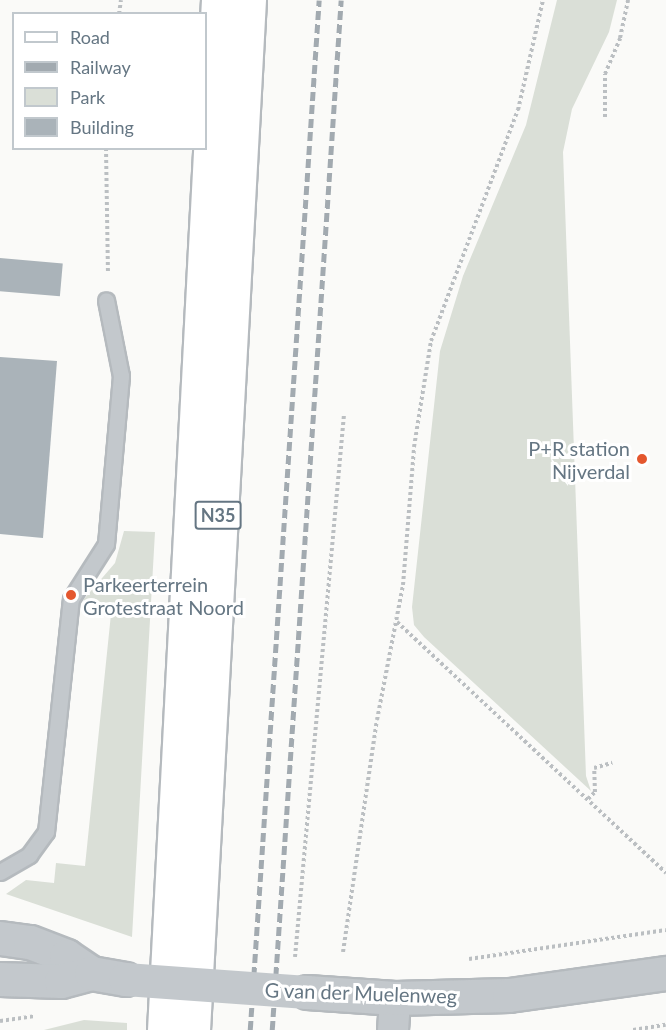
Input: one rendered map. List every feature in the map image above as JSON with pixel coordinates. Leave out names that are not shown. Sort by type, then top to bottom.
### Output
[{"type":"main road","name":"N35","points":[[164,1030],[218,0]]},
{"type":"main road","name":"N35","points":[[193,1030],[249,0]]},
{"type":"street","name":"G van der Muelenweg","points":[[0,938],[30,942],[66,956],[91,973],[125,979],[300,981],[394,1014],[666,973]]},
{"type":"street","name":"G van der Muelenweg","points":[[0,979],[61,981],[91,973]]},
{"type":"lane","points":[[0,872],[29,855],[46,832],[71,599],[99,559],[108,535],[121,376],[106,300]]},
{"type":"path","points":[[343,952],[377,720],[397,622],[414,447],[431,341],[518,110],[543,0]]},
{"type":"path","points":[[605,117],[605,74],[620,38],[628,0]]},
{"type":"path","points":[[106,150],[106,300]]},
{"type":"path","points":[[300,981],[344,414]]},
{"type":"path","points":[[397,622],[666,873]]},
{"type":"path","points":[[588,799],[595,792],[594,768],[612,763]]},
{"type":"path","name":"G van der Muelenweg","points":[[460,960],[666,930]]},
{"type":"path","points":[[633,1030],[666,1025]]},
{"type":"green space","points":[[557,0],[617,0],[609,32],[572,109],[563,152],[586,776],[591,791],[424,637],[414,625],[412,607],[440,351],[463,276],[526,125]]},
{"type":"green space","points":[[124,531],[155,532],[132,937],[6,894],[26,880],[54,883],[56,863],[85,866],[111,614],[82,610],[84,599],[115,563]]},
{"type":"green space","points":[[84,1020],[127,1023],[127,1030],[44,1030]]},
{"type":"building","points":[[0,258],[63,263],[60,296],[0,291]]},
{"type":"building","points":[[0,357],[57,361],[43,538],[0,534]]},
{"type":"railway","points":[[250,1030],[319,0]]},
{"type":"railway","points":[[272,1030],[341,0]]},
{"type":"place","name":"P+R station Nijverdal","points":[[642,459]]},
{"type":"place","name":"Parkeerterrein Grotestraat Noord","points":[[71,595]]}]
